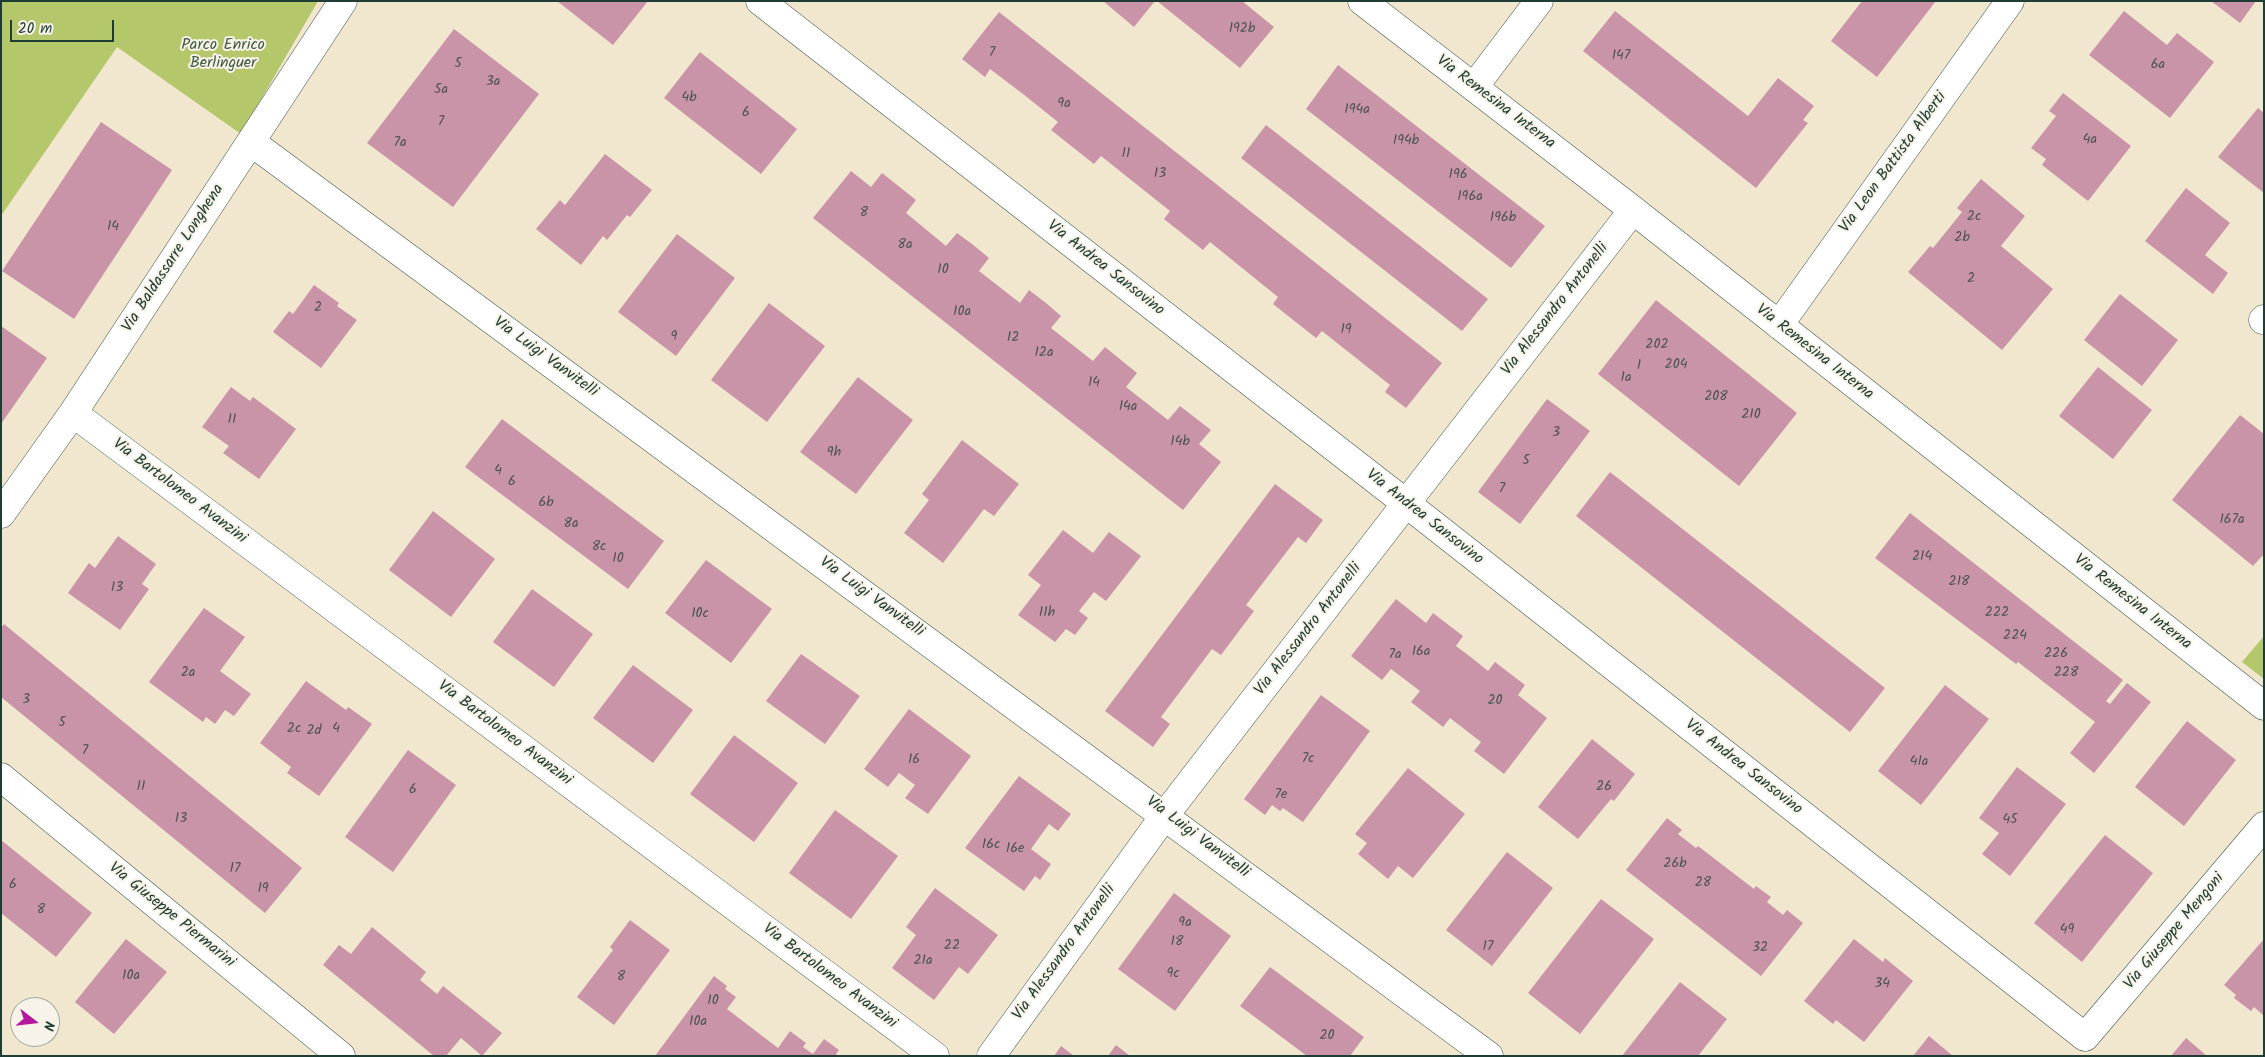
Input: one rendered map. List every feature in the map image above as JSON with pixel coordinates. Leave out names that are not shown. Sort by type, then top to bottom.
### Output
[{"type":"street","name":"Via Baldassarre Longhena","points":[[1,514],[73,413],[343,1]]},
{"type":"street","name":"Via Andrea Sansovino","points":[[760,1],[1407,504],[2085,1037]]},
{"type":"street","name":"Via Remesina Interna","points":[[1362,1],[1633,210],[2264,706]]},
{"type":"street","points":[[1474,87],[1539,1]]},
{"type":"street","name":"Via Leon Battista Alberti","points":[[1779,326],[2010,1]]},
{"type":"street","name":"Via Luigi Vanvitelli","points":[[251,142],[1489,1056]]},
{"type":"street","name":"Via Alessandro Antonelli","points":[[990,1056],[1165,815],[1633,210]]},
{"type":"street","name":"Via Bartolomeo Avanzini","points":[[73,413],[935,1056]]},
{"type":"street","name":"Via Giuseppe Piermarini","points":[[1,777],[341,1056]]},
{"type":"street","name":"Via Giuseppe Mengoni","points":[[2085,1037],[2264,826]]},
{"type":"green space","name":"Parco Enrico Berlinguer","points":[[1,1],[318,1],[241,134],[117,47],[1,216]]},
{"type":"green space","points":[[2264,636],[2264,679],[2242,662]]},
{"type":"building","points":[[557,1],[648,1],[613,45]]},
{"type":"building","points":[[1103,1],[1155,1],[1134,27]]},
{"type":"building","points":[[1157,1],[1242,1],[1274,27],[1240,68]]},
{"type":"building","points":[[1862,1],[1936,1],[1877,77],[1831,41]]},
{"type":"building","points":[[2211,1],[2256,1],[2240,23]]},
{"type":"building","points":[[1615,11],[1748,116],[1778,78],[1814,106],[1803,120],[1808,123],[1756,188],[1583,51]]},
{"type":"building","points":[[2124,11],[2167,45],[2177,33],[2214,62],[2170,118],[2089,55]]},
{"type":"building","points":[[999,12],[1442,363],[1406,408],[1385,392],[1390,385],[1322,331],[1316,338],[1273,304],[1278,297],[1210,242],[1203,250],[1164,219],[1170,211],[1101,156],[1094,164],[1051,130],[1058,122],[1023,94],[990,69],[985,77],[962,59]]},
{"type":"building","points":[[454,29],[539,94],[453,207],[367,143]]},
{"type":"building","points":[[700,52],[797,129],[761,174],[664,98]]},
{"type":"building","points":[[1338,65],[1545,226],[1511,268],[1306,109]]},
{"type":"building","points":[[2063,93],[2131,146],[2088,201],[2042,165],[2046,159],[2031,148],[2056,116],[2049,111]]},
{"type":"building","points":[[2258,108],[2264,113],[2264,193],[2218,157]]},
{"type":"building","points":[[101,122],[172,170],[74,319],[2,271]]},
{"type":"building","points":[[1266,125],[1488,299],[1462,331],[1241,158]]},
{"type":"building","points":[[605,154],[652,190],[630,217],[627,215],[607,240],[603,236],[581,265],[536,229],[560,200],[565,205]]},
{"type":"building","points":[[851,171],[871,187],[882,173],[916,200],[906,213],[946,246],[957,233],[972,244],[989,258],[979,271],[1020,303],[1029,290],[1046,303],[1061,316],[1051,328],[1093,361],[1105,347],[1137,373],[1126,387],[1168,420],[1180,406],[1211,430],[1199,444],[1221,462],[1183,510],[813,218]]},
{"type":"building","points":[[1981,179],[2025,216],[2001,246],[2053,289],[2002,350],[1908,272],[1930,246],[1933,248],[1962,212],[1957,208]]},
{"type":"building","points":[[2186,188],[2230,223],[2205,255],[2228,273],[2213,294],[2145,241]]},
{"type":"building","points":[[677,234],[735,278],[676,356],[618,312]]},
{"type":"building","points":[[314,285],[339,303],[337,306],[357,320],[321,368],[273,332],[289,311],[293,314]]},
{"type":"building","points":[[2120,294],[2178,340],[2142,386],[2084,340]]},
{"type":"building","points":[[1656,300],[1797,413],[1739,486],[1598,374]]},
{"type":"building","points":[[769,303],[825,346],[767,422],[711,380]]},
{"type":"building","points":[[1,326],[47,358],[1,424]]},
{"type":"building","points":[[2098,367],[2152,410],[2113,459],[2059,416]]},
{"type":"building","points":[[858,377],[913,420],[856,494],[800,452]]},
{"type":"building","points":[[231,387],[250,401],[253,397],[296,429],[259,479],[223,453],[229,446],[202,427]]},
{"type":"building","points":[[1547,399],[1590,431],[1520,524],[1478,492]]},
{"type":"building","points":[[2240,415],[2264,434],[2264,554],[2253,566],[2172,500]]},
{"type":"building","points":[[502,419],[664,541],[628,589],[465,467]]},
{"type":"building","points":[[962,440],[1019,484],[994,516],[984,509],[943,563],[904,533],[929,500],[922,494]]},
{"type":"building","points":[[1610,472],[1885,688],[1850,732],[1576,516]]},
{"type":"building","points":[[1275,484],[1323,520],[1306,543],[1298,537],[1246,605],[1254,611],[1221,655],[1212,649],[1161,717],[1170,724],[1153,747],[1105,711]]},
{"type":"building","points":[[433,511],[495,559],[451,617],[389,570]]},
{"type":"building","points":[[1910,513],[2123,680],[2106,701],[2110,704],[2127,683],[2151,702],[2094,773],[2070,753],[2095,722],[2018,662],[2016,664],[1875,558]]},
{"type":"building","points":[[1063,530],[1093,553],[1109,532],[1141,556],[1106,601],[1094,592],[1079,611],[1088,618],[1075,635],[1066,629],[1055,642],[1018,615],[1041,585],[1028,575]]},
{"type":"building","points":[[118,536],[156,564],[142,584],[149,589],[120,630],[68,593],[89,563],[95,568]]},
{"type":"building","points":[[706,560],[772,609],[731,663],[665,613]]},
{"type":"building","points":[[532,589],[593,634],[554,687],[493,642]]},
{"type":"building","points":[[1396,599],[1426,623],[1433,613],[1463,636],[1456,646],[1488,671],[1495,662],[1525,685],[1518,695],[1547,718],[1504,774],[1474,751],[1481,742],[1450,718],[1443,727],[1411,702],[1420,691],[1391,669],[1382,680],[1351,656]]},
{"type":"building","points":[[204,608],[245,637],[220,671],[251,694],[234,716],[225,710],[215,724],[206,717],[203,722],[149,682]]},
{"type":"building","points":[[4,624],[302,868],[265,913],[1,697],[1,628]]},
{"type":"building","points":[[801,654],[860,696],[825,744],[766,701]]},
{"type":"building","points":[[633,665],[693,710],[653,763],[593,718]]},
{"type":"building","points":[[306,681],[346,710],[348,707],[372,724],[319,796],[287,773],[291,767],[260,743]]},
{"type":"building","points":[[1945,685],[1989,719],[1921,805],[1878,771]]},
{"type":"building","points":[[1321,695],[1370,731],[1303,822],[1283,808],[1280,811],[1272,805],[1265,815],[1244,799]]},
{"type":"building","points":[[909,709],[971,756],[928,814],[905,798],[915,785],[899,773],[888,787],[864,769]]},
{"type":"building","points":[[2187,721],[2236,760],[2184,826],[2135,787]]},
{"type":"building","points":[[734,735],[798,783],[754,842],[690,794]]},
{"type":"building","points":[[1592,739],[1635,774],[1614,801],[1611,799],[1578,839],[1538,807]]},
{"type":"building","points":[[408,750],[456,785],[393,872],[345,837]]},
{"type":"building","points":[[2017,767],[2066,804],[2010,876],[1982,854],[1999,833],[1979,818]]},
{"type":"building","points":[[1408,768],[1465,814],[1413,878],[1398,866],[1388,879],[1358,854],[1367,843],[1355,834]]},
{"type":"building","points":[[1019,776],[1071,814],[1058,831],[1049,824],[1031,849],[1051,864],[1040,880],[1035,876],[1024,891],[965,848]]},
{"type":"building","points":[[835,810],[898,856],[851,919],[789,873]]},
{"type":"building","points":[[1667,818],[1682,830],[1678,834],[1696,848],[1698,846],[1754,889],[1756,886],[1771,897],[1767,902],[1783,915],[1787,910],[1803,923],[1761,976],[1626,870]]},
{"type":"building","points":[[2105,835],[2153,873],[2082,962],[2034,923]]},
{"type":"building","points":[[1,840],[92,913],[56,957],[1,913]]},
{"type":"building","points":[[1507,852],[1553,888],[1492,966],[1446,930]]},
{"type":"building","points":[[935,888],[998,935],[968,974],[959,967],[934,1000],[892,968],[916,935],[906,927]]},
{"type":"building","points":[[1174,893],[1231,936],[1175,1011],[1118,969]]},
{"type":"building","points":[[1601,899],[1654,939],[1580,1034],[1528,993]]},
{"type":"building","points":[[630,920],[670,950],[614,1025],[577,997],[613,950],[610,947]]},
{"type":"building","points":[[372,927],[426,972],[420,980],[437,994],[443,986],[502,1033],[482,1056],[461,1038],[446,1056],[434,1056],[323,965],[339,945],[351,954]]},
{"type":"building","points":[[126,939],[167,972],[114,1034],[75,1002]]},
{"type":"building","points":[[1854,939],[1883,962],[1885,958],[1913,981],[1864,1042],[1836,1020],[1833,1024],[1804,1001]]},
{"type":"building","points":[[2264,939],[2264,1016],[2254,1007],[2251,1011],[2234,998],[2236,995],[2224,985]]},
{"type":"building","points":[[1270,967],[1364,1037],[1350,1056],[1307,1056],[1240,1006]]},
{"type":"building","points":[[714,976],[727,986],[725,989],[736,997],[727,1009],[778,1048],[790,1031],[806,1043],[803,1047],[813,1054],[824,1039],[839,1050],[836,1054],[838,1056],[655,1056]]},
{"type":"building","points":[[1680,982],[1727,1019],[1698,1056],[1622,1056]]},
{"type":"building","points":[[1929,1036],[1953,1056],[1913,1056]]},
{"type":"building","points":[[2186,1038],[2207,1056],[2171,1056]]},
{"type":"building","points":[[1116,1045],[1130,1056],[1108,1056]]},
{"type":"building","points":[[1061,1046],[1074,1056],[1054,1056]]}]
